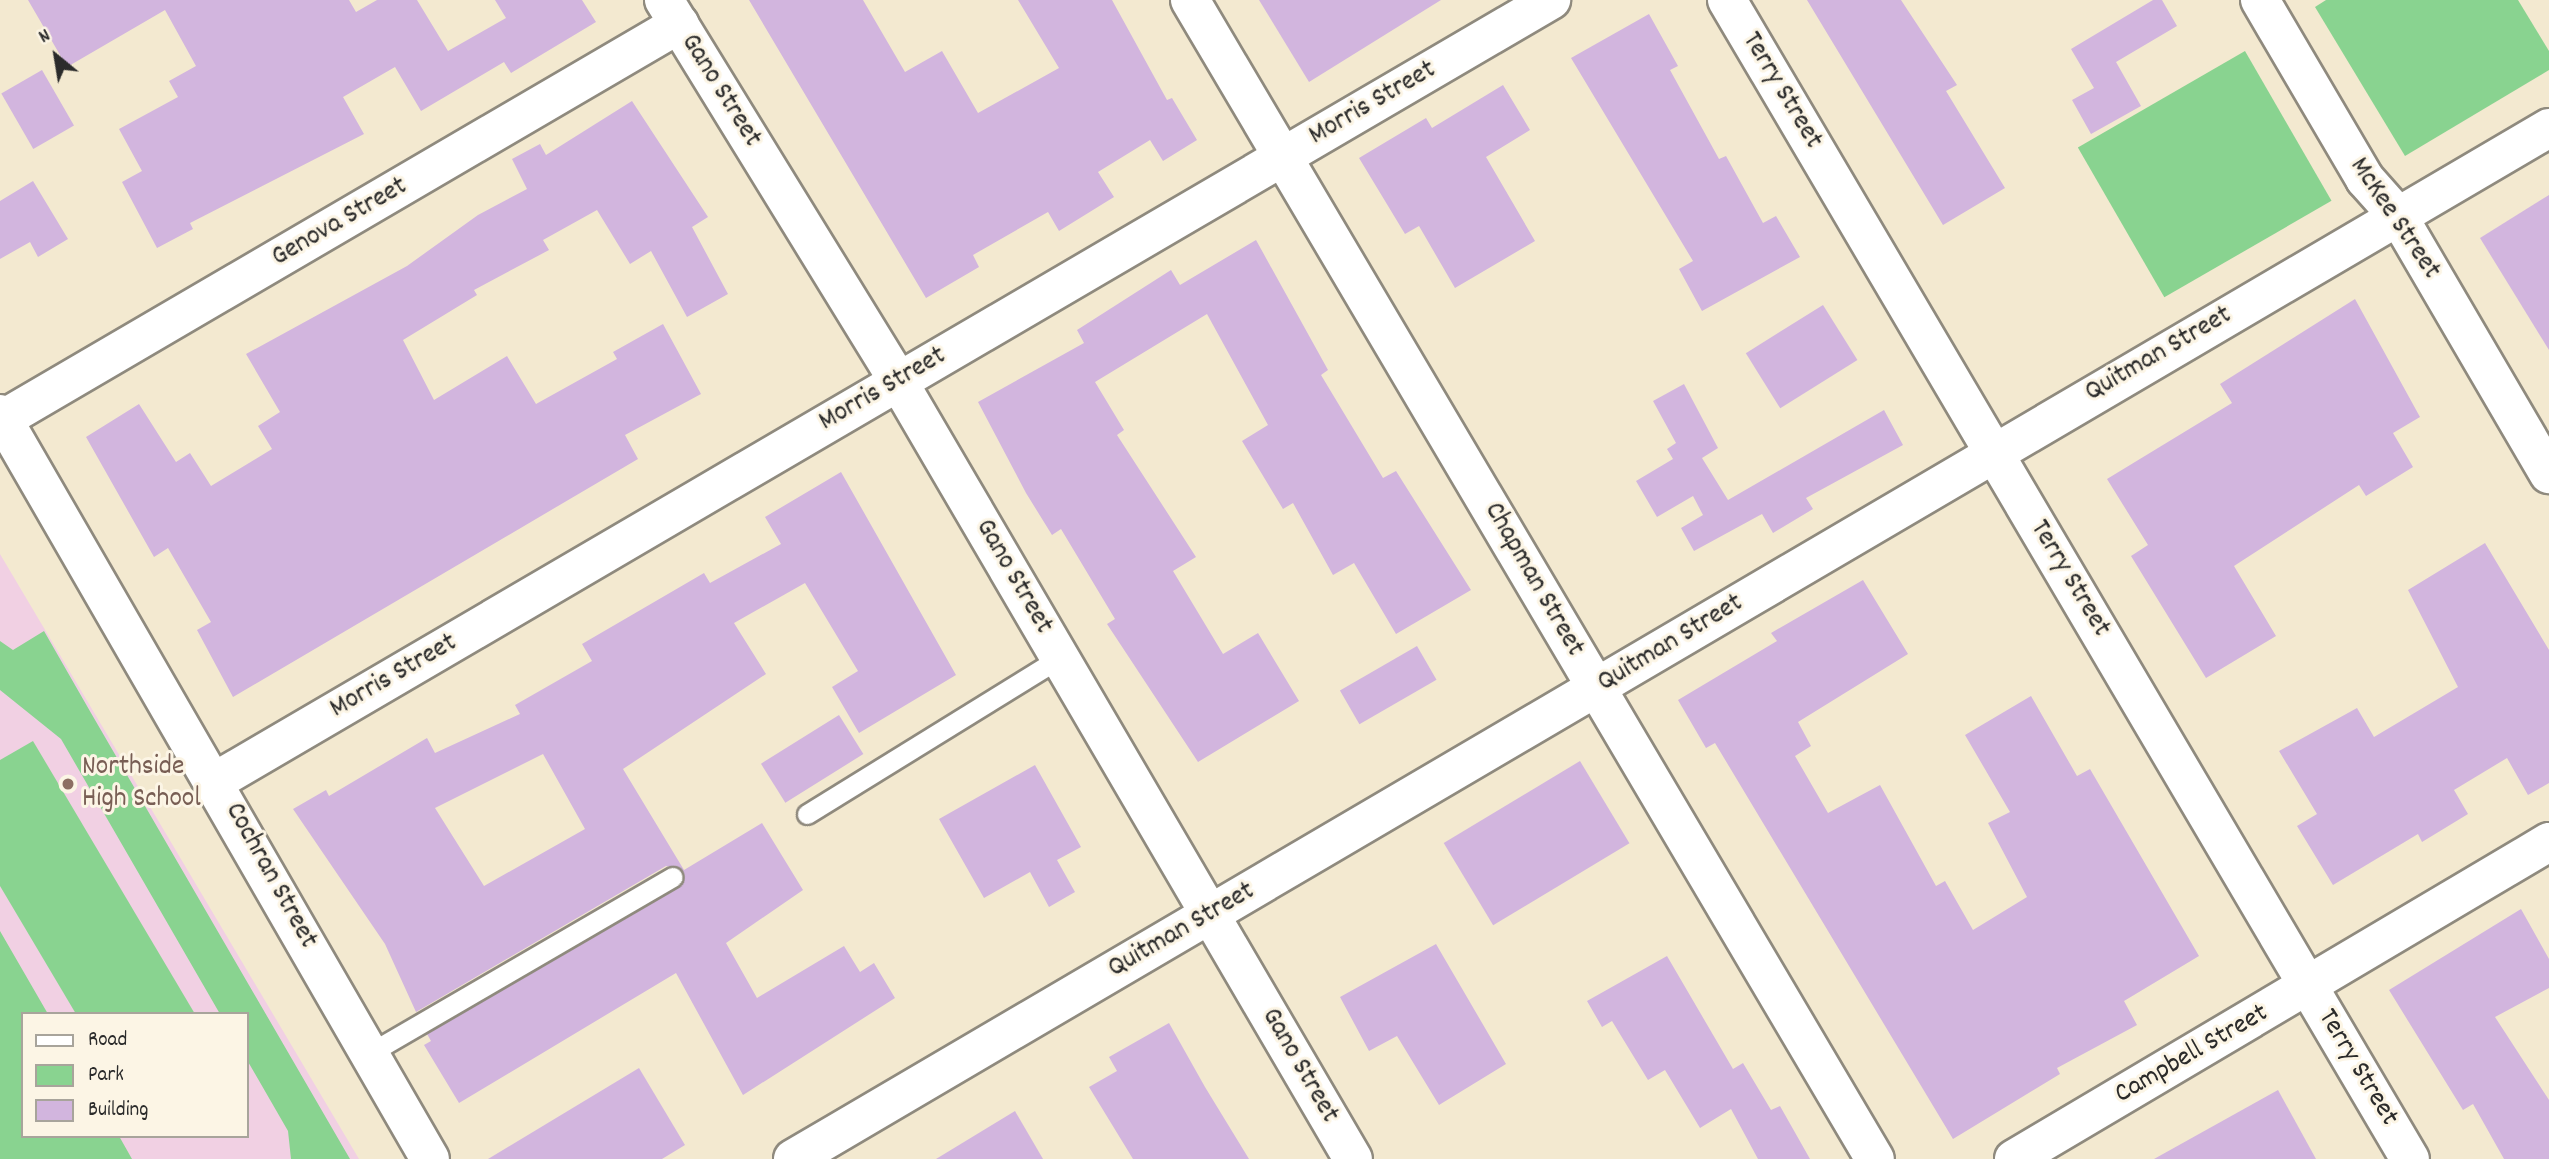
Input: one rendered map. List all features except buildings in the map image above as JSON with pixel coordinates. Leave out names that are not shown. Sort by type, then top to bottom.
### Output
[{"type":"street","name":"Chapman Street","points":[[1191,0],[1875,1159]]},
{"type":"street","name":"Morris Street","points":[[216,781],[1551,0]]},
{"type":"street","name":"Terry Street","points":[[1727,0],[2410,1159]]},
{"type":"street","name":"McKee Street","points":[[2260,0],[2365,179],[2398,216],[2549,474]]},
{"type":"street","name":"Gano Street","points":[[671,12],[898,381],[1353,1159]]},
{"type":"street","name":"Genova Street","points":[[1,418],[671,12]]},
{"type":"street","name":"Quitman Street","points":[[793,1159],[1597,689],[1994,451],[2549,128]]},
{"type":"street","name":"Cochran Street","points":[[1,418],[216,781],[430,1159]]},
{"type":"street","name":"Campbell Street","points":[[2014,1159],[2549,842]]},
{"type":"lane","points":[[807,814],[1060,658]]},
{"type":"lane","points":[[370,1053],[672,877]]},
{"type":"shaded area","name":"Northside High School","points":[[0,554],[359,1159],[0,1159]]},
{"type":"green space","points":[[2326,0],[2518,0],[2549,51],[2549,70],[2405,156],[2315,7]]},
{"type":"green space","points":[[2245,51],[2332,201],[2164,297],[2078,148]]},
{"type":"green space","points":[[44,631],[350,1159],[291,1159],[288,1131],[248,1062],[248,1012],[219,1012],[61,739],[0,690],[0,641],[13,650]]},
{"type":"green space","points":[[33,741],[194,1012],[75,1012],[0,886],[0,760]]},
{"type":"green space","points":[[0,931],[47,1012],[21,1012],[21,1138],[120,1138],[132,1159],[0,1159]]},
{"type":"place","name":"Northside High School","points":[[68,784]]}]
